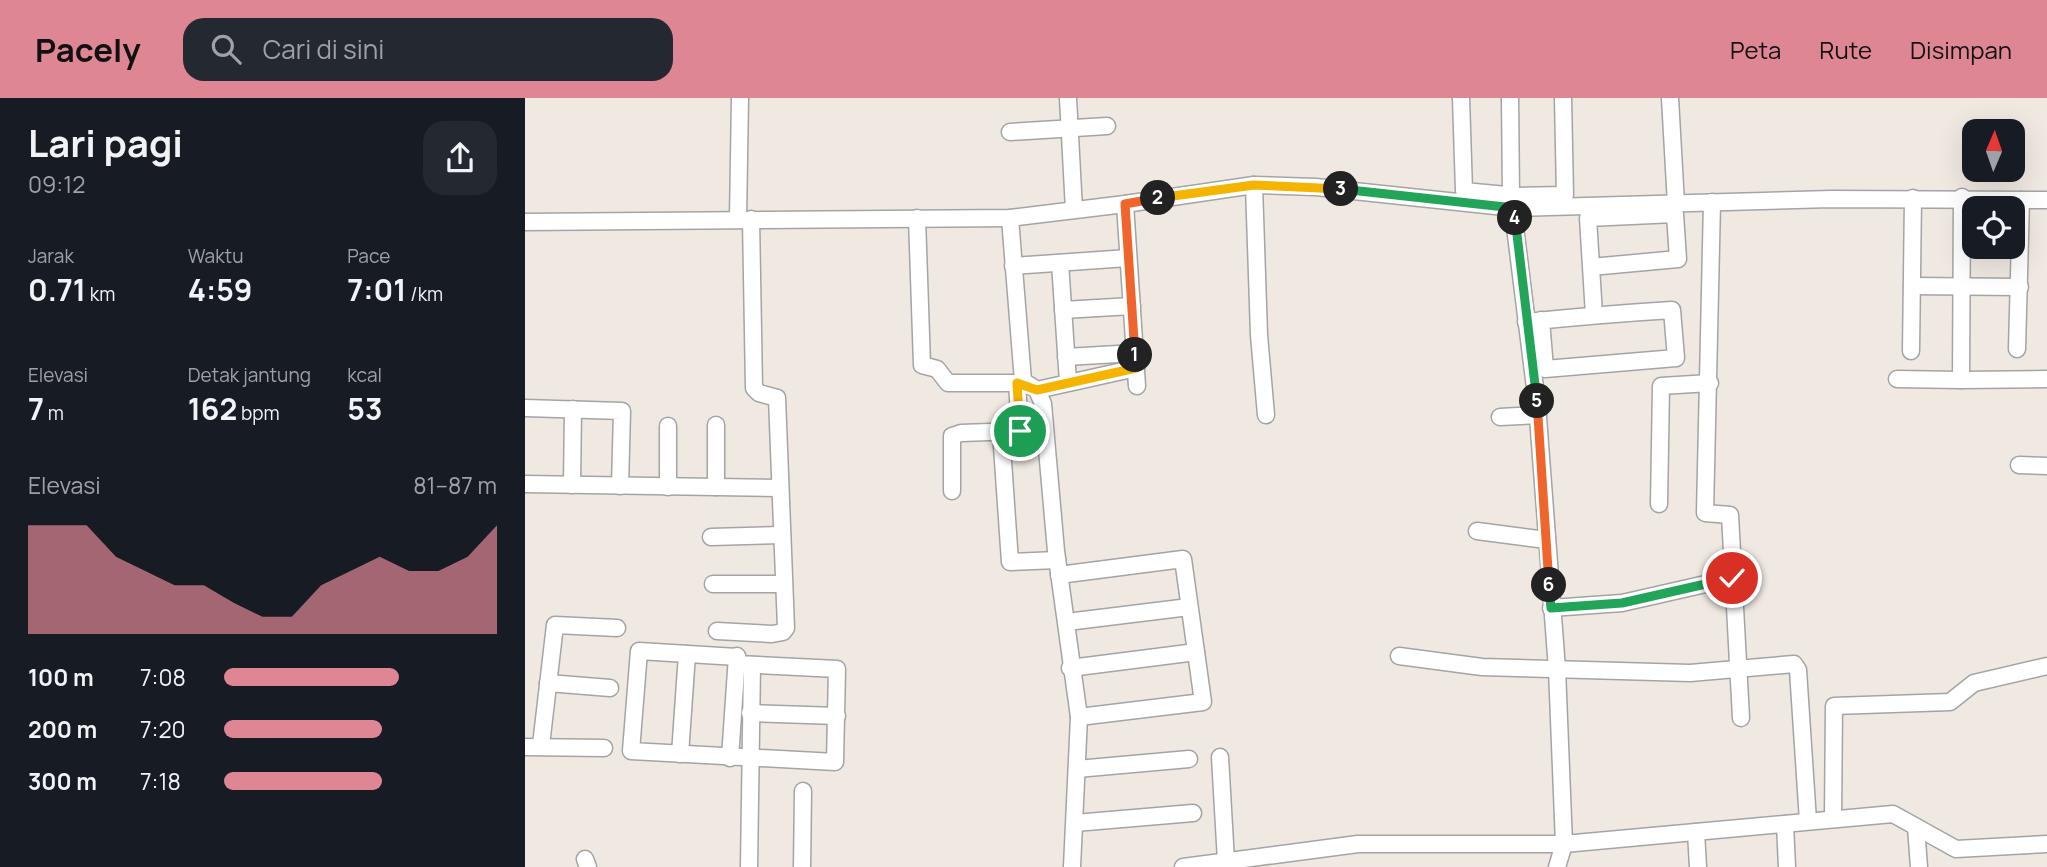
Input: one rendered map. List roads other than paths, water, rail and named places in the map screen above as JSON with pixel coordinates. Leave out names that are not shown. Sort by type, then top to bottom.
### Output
[{"type":"street","points":[[717,631],[783,632],[786,628],[777,398],[759,393],[754,388],[740,98]]},
{"type":"street","points":[[1068,98],[1075,210]]},
{"type":"street","points":[[1461,98],[1464,191],[1514,200],[1565,195],[1563,98]]},
{"type":"street","points":[[1510,98],[1514,200],[1534,321],[1545,369],[1675,358],[1672,310],[1534,321]]},
{"type":"street","points":[[1513,140],[1515,98]]},
{"type":"street","points":[[1671,98],[1676,204]]},
{"type":"street","points":[[1010,132],[1107,125]]},
{"type":"street","points":[[525,222],[1010,218],[1254,185],[1514,200],[1676,204],[1962,197]]},
{"type":"street","points":[[1254,185],[1259,335],[1266,415]]},
{"type":"street","points":[[1911,351],[1913,198]]},
{"type":"street","points":[[2025,200],[2047,200]]},
{"type":"street","points":[[1712,202],[1705,513],[1730,515],[1741,718]]},
{"type":"street","points":[[1125,204],[1137,386]]},
{"type":"street","points":[[1591,267],[1678,260],[1675,214],[1588,218],[1591,267],[1594,315]]},
{"type":"street","points":[[917,218],[922,365],[937,369],[948,383],[1026,385],[1068,382],[1136,360]]},
{"type":"street","points":[[952,491],[952,436],[961,433],[1020,431],[1026,385],[1010,218]]},
{"type":"street","points":[[1013,266],[1128,258]]},
{"type":"street","points":[[1961,380],[1963,259]]},
{"type":"street","points":[[2017,349],[2020,259]]},
{"type":"street","points":[[1060,262],[1068,382]]},
{"type":"street","points":[[1912,286],[2020,287]]},
{"type":"street","points":[[1063,310],[1132,306]]},
{"type":"street","points":[[1534,321],[1565,844],[1557,867]]},
{"type":"street","points":[[1066,357],[1136,360]]},
{"type":"street","points":[[1897,379],[2047,379]]},
{"type":"street","points":[[1659,503],[1661,386],[1710,383]]},
{"type":"street","points":[[1026,385],[1044,404],[1058,567],[1067,622],[1070,668],[1079,717],[1072,867]]},
{"type":"street","points":[[525,408],[622,411],[619,486]]},
{"type":"street","points":[[572,485],[573,410]]},
{"type":"street","points":[[1500,416],[1538,415]]},
{"type":"street","points":[[716,425],[716,487]]},
{"type":"street","points":[[668,487],[669,426]]},
{"type":"street","points":[[1001,432],[1010,562],[1058,567],[1182,554],[1203,702],[1079,717]]},
{"type":"street","points":[[2019,465],[2047,466]]},
{"type":"street","points":[[525,484],[780,488]]},
{"type":"street","points":[[1477,531],[1546,540]]},
{"type":"street","points":[[712,537],[782,536]]},
{"type":"street","points":[[1551,608],[1622,603],[1732,578]]},
{"type":"street","points":[[713,584],[784,584]]},
{"type":"street","points":[[1067,622],[1189,607]]},
{"type":"street","points":[[604,748],[533,746],[548,683],[555,625],[617,628]]},
{"type":"street","points":[[740,632],[750,713],[748,867]]},
{"type":"street","points":[[639,651],[687,654],[742,662],[836,668],[839,673],[835,762],[749,760],[631,751],[639,651]]},
{"type":"street","points":[[1070,668],[1196,652]]},
{"type":"street","points":[[680,754],[687,654]]},
{"type":"street","points":[[1399,656],[1482,667],[1690,673],[1794,664],[1798,670],[1808,821]]},
{"type":"street","points":[[730,758],[742,662]]},
{"type":"street","points":[[1833,818],[1834,706],[1950,702],[1974,683],[2047,666]]},
{"type":"street","points":[[548,683],[610,688]]},
{"type":"street","points":[[750,713],[837,716]]},
{"type":"street","points":[[1220,757],[1226,861]]},
{"type":"street","points":[[1077,769],[1189,759]]},
{"type":"street","points":[[802,867],[803,792]]},
{"type":"street","points":[[1075,823],[1193,813]]},
{"type":"street","points":[[1192,866],[1358,844],[1565,844],[1893,814],[1956,849],[2047,844]]},
{"type":"street","points":[[1784,824],[1787,867]]},
{"type":"street","points":[[1916,827],[1919,867]]},
{"type":"street","points":[[1696,832],[1698,867]]}]
